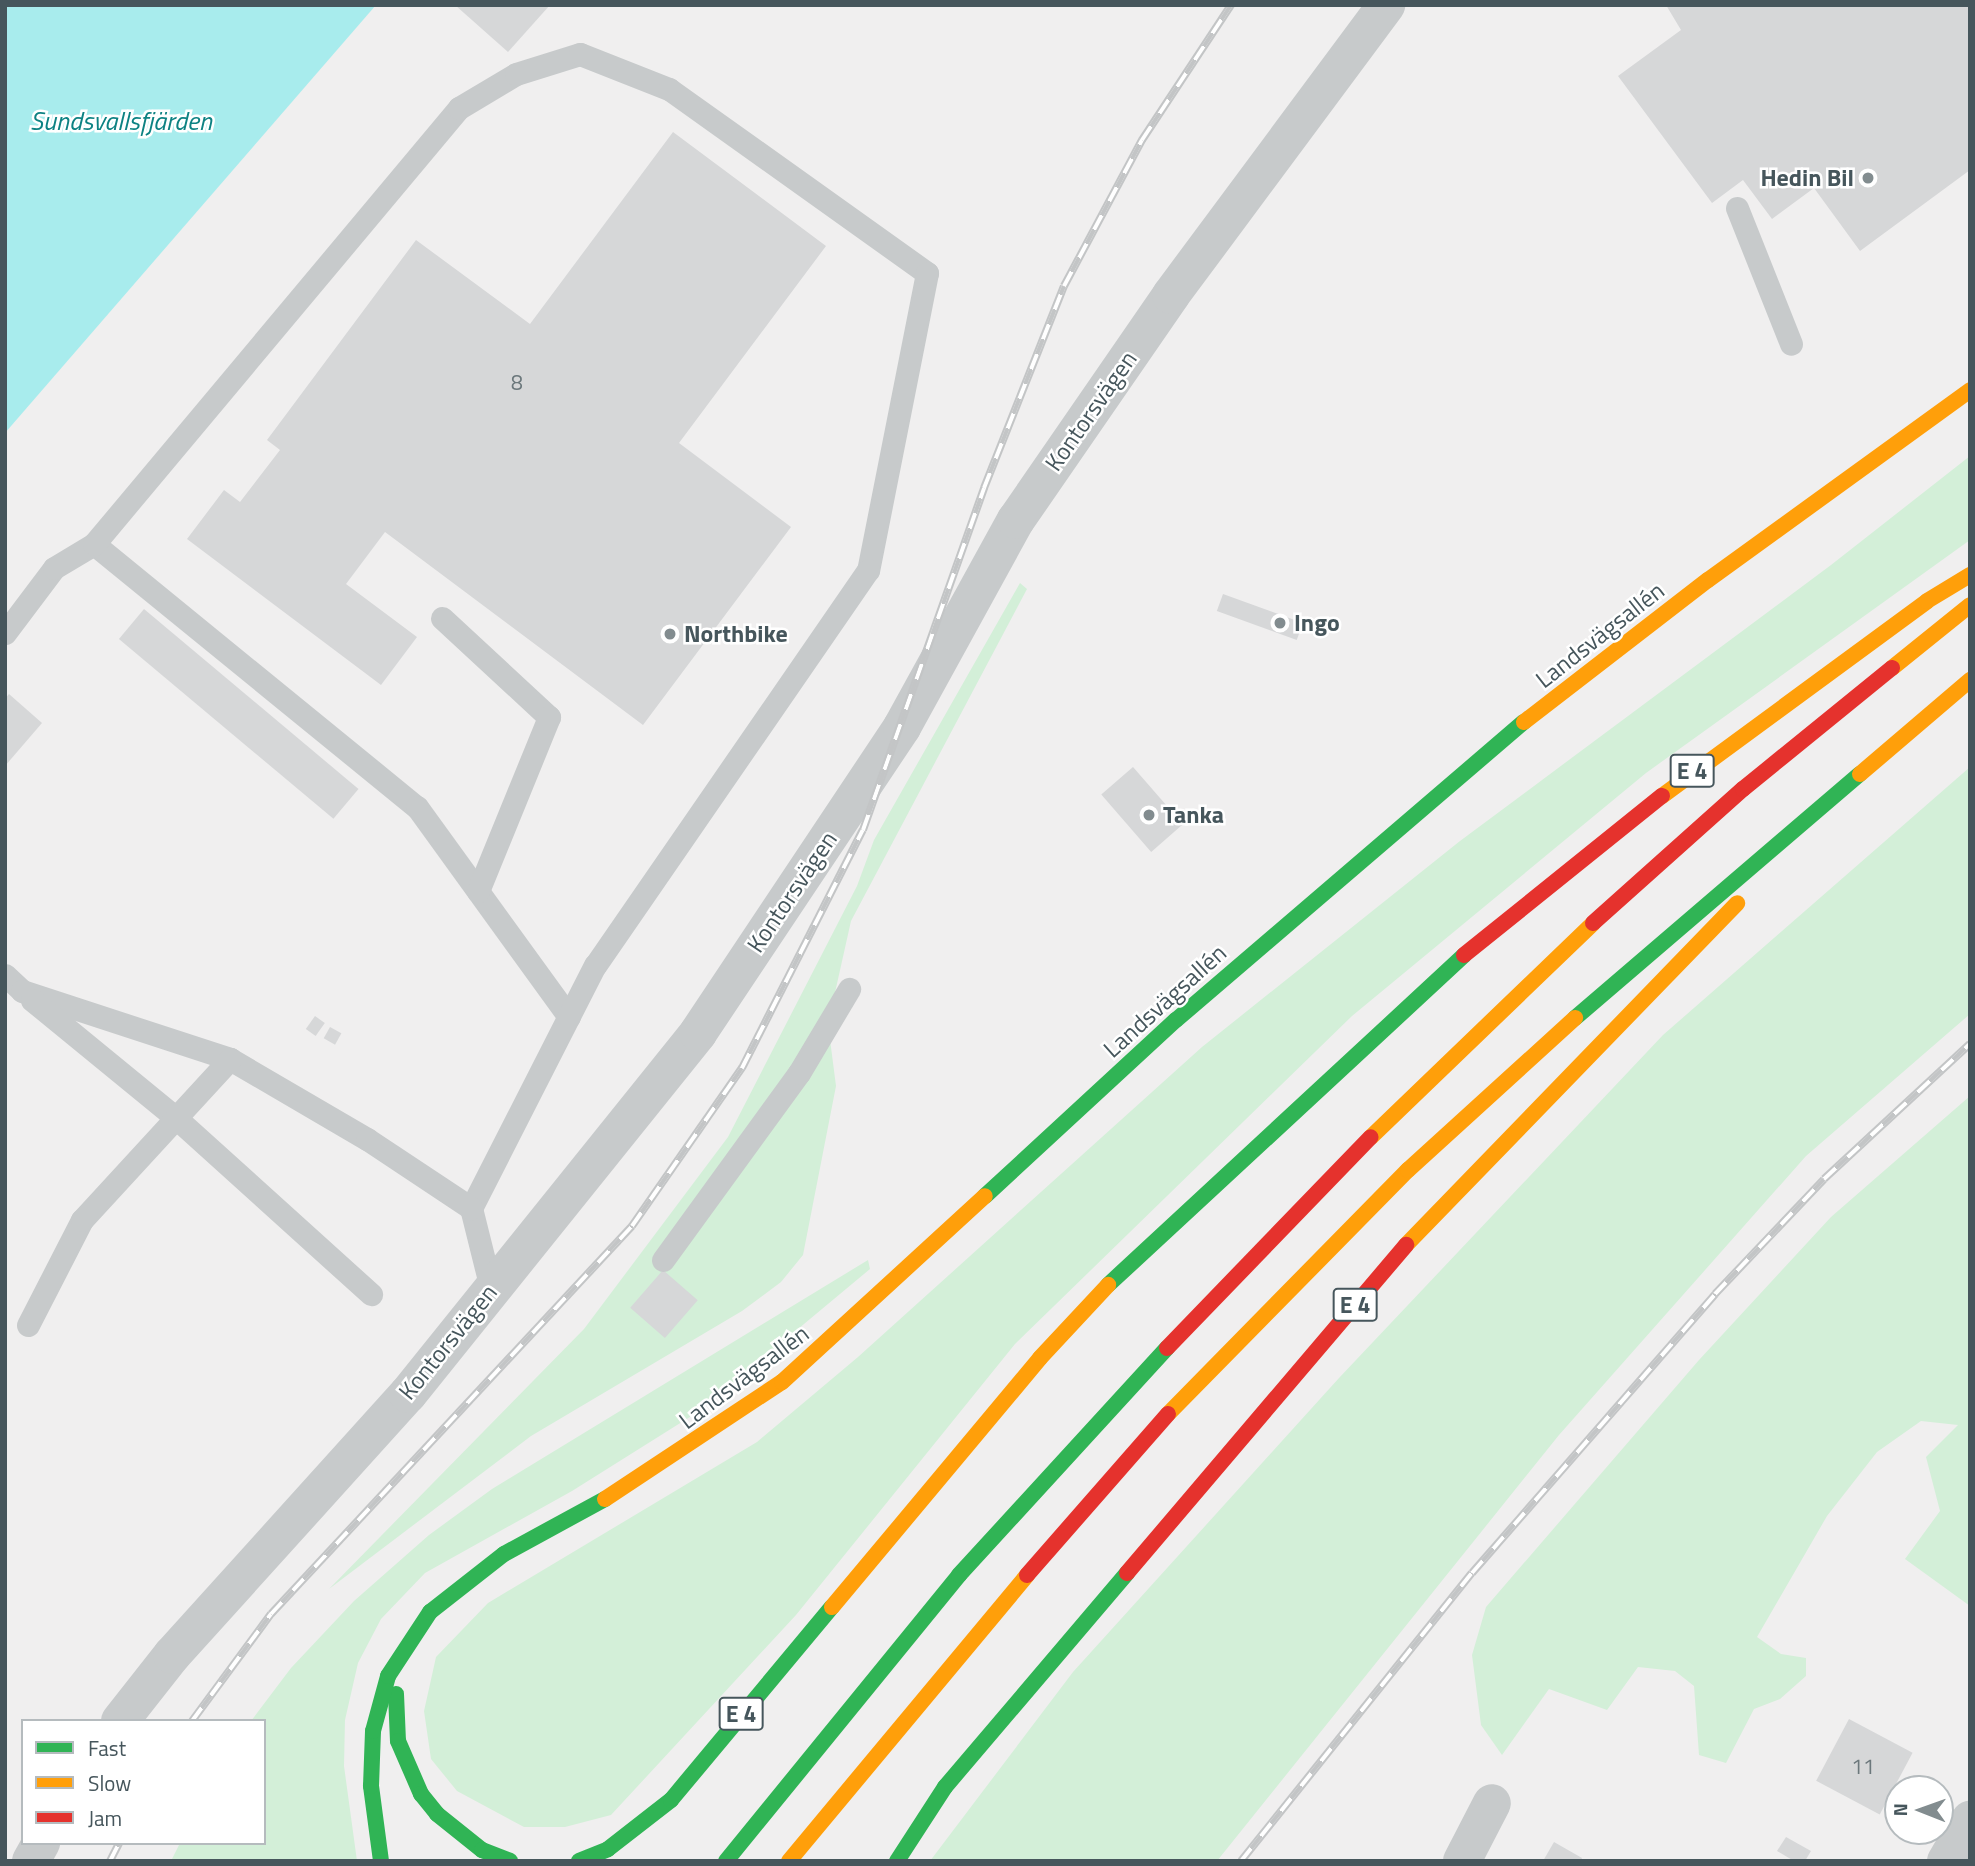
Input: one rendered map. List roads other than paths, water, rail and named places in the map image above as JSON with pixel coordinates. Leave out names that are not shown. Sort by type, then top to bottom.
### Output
[{"type":"main road","name":"Landsvägsallén","points":[[380,1861],[371,1786],[373,1731],[384,1688],[401,1650],[430,1612],[479,1571],[641,1478],[782,1382],[1175,1020],[1475,760],[1707,580],[1970,390]]},
{"type":"main road","name":"E 4","points":[[579,1861],[608,1849],[671,1800],[1040,1358],[1126,1266],[1426,985],[1704,762],[1927,601],[1970,575]]},
{"type":"main road","name":"E 4","points":[[726,1861],[978,1555],[1234,1274],[1468,1040],[1743,789],[1970,605]]},
{"type":"main road","name":"E 4","points":[[789,1861],[1002,1603],[1172,1410],[1268,1310],[1418,1161],[1847,779],[1970,680]]},
{"type":"main road","name":"E 4","points":[[897,1861],[945,1787],[1436,1210],[1688,957],[1847,779]]},
{"type":"main road","name":"Landsvägsallén","points":[[401,1650],[396,1683],[398,1741],[421,1794],[461,1834],[482,1850],[510,1861]]},
{"type":"street","name":"Kontorsvägen","points":[[122,1719],[172,1655],[408,1394],[698,1033],[902,727],[1016,520],[1171,295],[1386,5]]},
{"type":"street","points":[[1462,1861],[1492,1803]]},
{"type":"street","points":[[1946,1861],[1970,1820]]},
{"type":"street","points":[[31,1861],[40,1845]]},
{"type":"lane","points":[[5,633],[54,568],[94,544],[459,108],[516,74],[580,54],[669,89],[927,273],[868,570],[595,965],[471,1208],[491,1289]]},
{"type":"lane","points":[[1737,208],[1791,344]]},
{"type":"lane","points":[[94,544],[417,807],[569,1017]]},
{"type":"lane","points":[[442,618],[549,717],[478,891]]},
{"type":"lane","points":[[13,983],[230,1059],[368,1139],[471,1208]]},
{"type":"lane","points":[[13,983],[176,1118],[371,1294]]},
{"type":"lane","points":[[663,1260],[799,1073],[849,989]]},
{"type":"lane","points":[[28,1325],[82,1220],[230,1059]]},
{"type":"water","name":"Sundsvallsfjärden","points":[[5,5],[376,5],[5,433]]},
{"type":"railway","points":[[193,1719],[271,1614],[632,1226],[742,1068],[863,830],[984,488],[1064,286],[1142,140],[1231,5]]},
{"type":"railway","points":[[1241,1861],[1472,1573],[1715,1294],[1824,1179],[1970,1044]]},
{"type":"railway","points":[[110,1861],[118,1845]]},
{"type":"place","name":"Hedin Bil","points":[[1868,178]]},
{"type":"place","name":"Ingo","points":[[1280,623]]},
{"type":"place","name":"Northbike","points":[[670,634]]},
{"type":"place","name":"Tanka","points":[[1149,815]]}]
